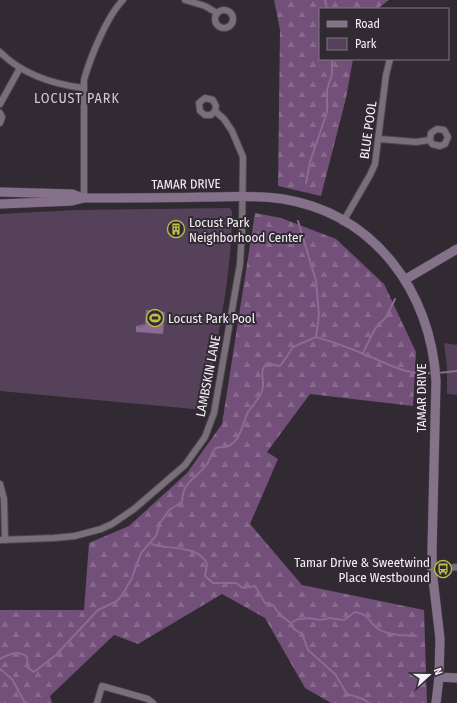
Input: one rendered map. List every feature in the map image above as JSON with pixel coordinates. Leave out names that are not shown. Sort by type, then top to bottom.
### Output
[{"type":"street","points":[[84,198],[83,88],[90,62],[112,13],[123,0]]},
{"type":"street","points":[[186,0],[205,6],[217,13]]},
{"type":"street","points":[[0,52],[20,68],[55,83],[83,88]]},
{"type":"street","name":"BLUE POOL","points":[[343,222],[375,164],[386,74],[390,60]]},
{"type":"street","points":[[0,104],[20,68]]},
{"type":"street","name":"LAMBSKIN LANE","points":[[2,540],[75,536],[112,524],[134,509],[185,465],[199,447],[210,426],[240,264],[243,197],[243,164],[241,150],[232,131],[224,119],[215,111]]},
{"type":"street","points":[[0,113],[2,117],[0,123]]},
{"type":"street","points":[[379,139],[416,142],[430,140]]},
{"type":"street","name":"TAMAR DRIVE","points":[[0,192],[72,194],[84,198]]},
{"type":"street","name":"TAMAR DRIVE","points":[[0,204],[72,201],[84,198],[243,197],[284,200],[306,205],[343,222],[373,242],[390,259],[406,279],[425,320],[435,364],[436,381],[432,570],[440,639],[439,677],[436,703]]},
{"type":"street","points":[[406,279],[457,249]]},
{"type":"street","points":[[0,484],[4,499],[2,540]]},
{"type":"street","points":[[432,570],[457,567]]},
{"type":"street","points":[[439,677],[457,678]]},
{"type":"street","points":[[97,703],[102,686],[148,699],[153,703]]},
{"type":"green space","points":[[274,0],[389,0],[378,8],[319,8],[319,60],[353,60],[346,98],[321,196],[278,186],[280,30]]},
{"type":"green space","points":[[230,208],[232,211],[231,236],[226,286],[204,410],[0,391],[0,214],[76,210]]},
{"type":"green space","points":[[255,213],[281,218],[336,239],[384,284],[416,352],[413,406],[310,394],[267,452],[278,459],[250,524],[302,585],[424,610],[427,703],[331,703],[305,688],[265,618],[222,594],[138,644],[114,635],[50,696],[52,703],[0,703],[0,610],[84,610],[89,543],[129,526],[187,473],[222,424]]},
{"type":"green space","points":[[444,343],[457,345],[457,395],[447,394],[447,367]]},
{"type":"water","name":"Locust Park Pool","points":[[146,310],[165,312],[163,334],[136,332],[136,326],[145,324]]},
{"type":"waterway","points":[[325,0],[327,8]]},
{"type":"waterway","points":[[306,183],[310,162],[327,112],[327,90],[332,74],[332,60]]},
{"type":"waterway","points":[[298,221],[316,281],[319,315],[316,337]]},
{"type":"waterway","points":[[363,353],[375,329],[386,317],[395,299]]},
{"type":"waterway","points":[[0,659],[17,653],[24,655],[27,657],[28,668],[34,672],[56,655],[98,610],[117,601],[131,580],[141,553],[156,536],[160,523],[169,510],[182,502],[187,484],[203,469],[216,448],[230,445],[238,438],[248,412],[262,391],[262,372],[268,363],[278,366],[281,365],[293,347],[316,337],[406,371],[415,373],[432,373]]},
{"type":"waterway","points":[[438,373],[457,371]]},
{"type":"waterway","points":[[152,544],[190,550],[197,553],[207,564],[205,576],[213,583],[236,583],[243,588],[255,586],[265,603],[273,605],[280,615],[291,623],[294,629],[302,634],[308,650],[335,674],[347,694],[363,699],[369,703]]},
{"type":"waterway","points":[[291,623],[298,619],[310,618],[320,620],[330,618],[344,620],[355,612],[367,616],[381,631],[396,635],[416,636]]},
{"type":"waterway","points":[[0,669],[12,679],[25,703]]},
{"type":"place","name":"Locust Park Neighborhood Center","points":[[176,229]]},
{"type":"place","name":"Locust Park Pool","points":[[155,318]]},
{"type":"place","name":"Tamar Drive & Sweetwind Place Westbound","points":[[443,569]]},
{"type":"district","name":"LOCUST PARK","points":[[77,98]]}]
